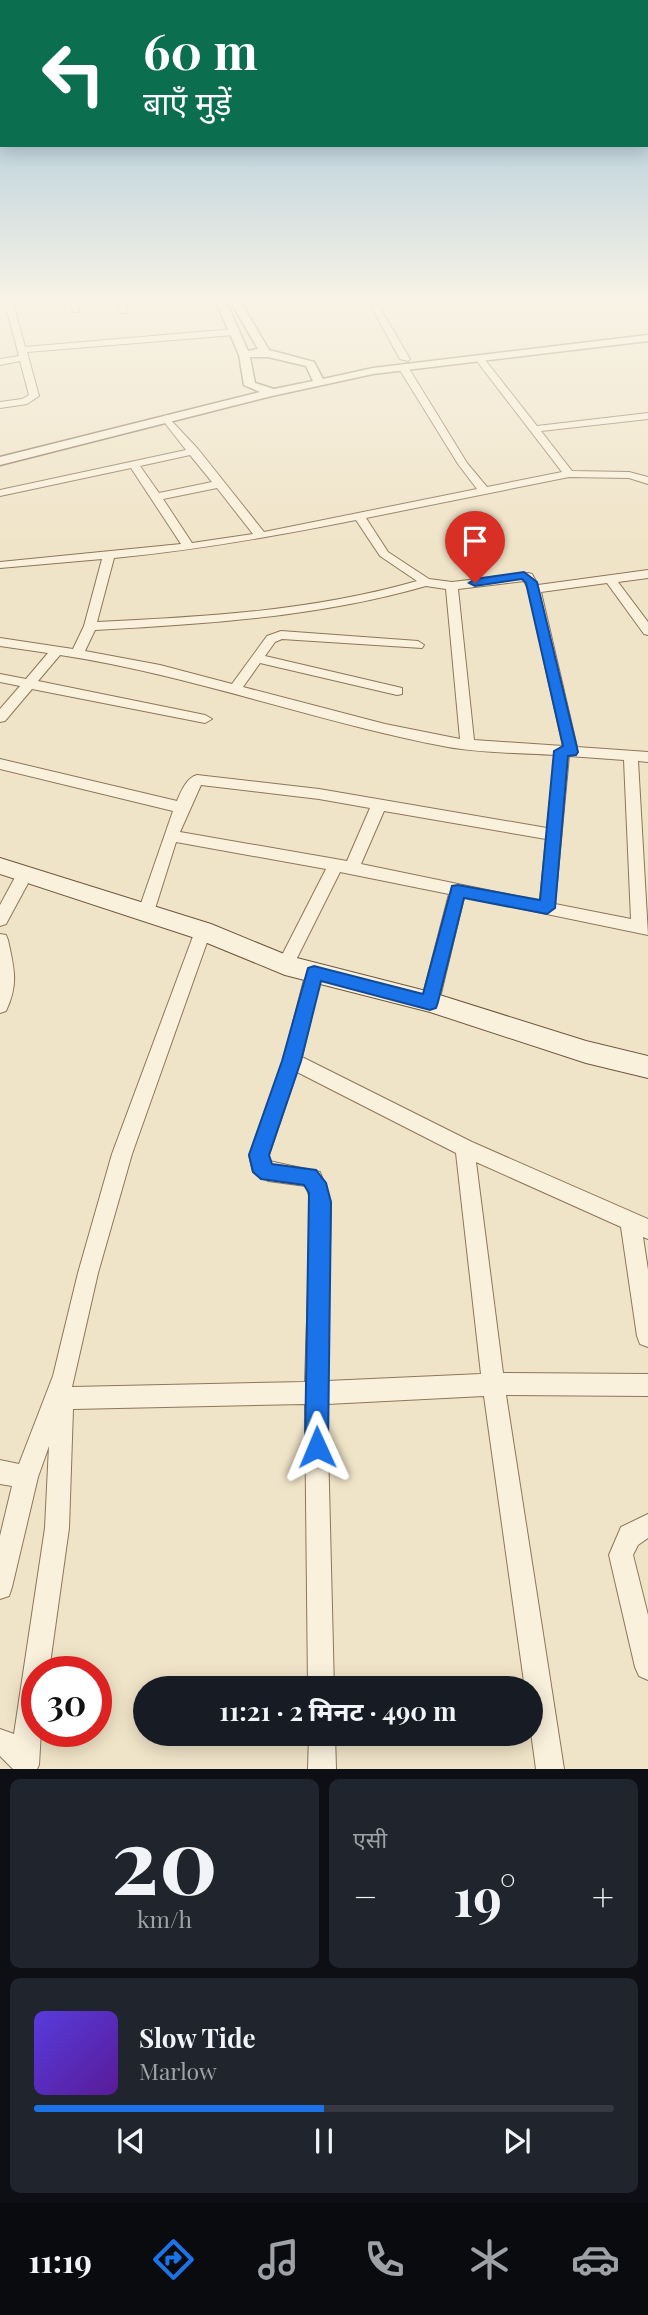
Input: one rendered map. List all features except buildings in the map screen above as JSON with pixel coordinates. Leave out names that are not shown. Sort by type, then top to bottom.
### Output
[{"type":"main road","points":[[0,866],[203,930],[285,965],[430,1002],[586,1052],[648,1067]]},
{"type":"street","points":[[0,405],[30,401],[34,396],[30,382]]},
{"type":"street","points":[[0,461],[319,382]]},
{"type":"street","points":[[415,382],[463,464],[484,491]]},
{"type":"street","points":[[498,382],[569,474]]},
{"type":"street","points":[[180,415],[250,385],[272,393]]},
{"type":"street","points":[[537,429],[648,416]]},
{"type":"street","points":[[166,418],[261,537]]},
{"type":"street","points":[[0,493],[194,451]]},
{"type":"street","points":[[134,464],[189,547]]},
{"type":"street","points":[[0,565],[189,547],[261,537],[569,474],[595,477],[629,473],[648,481]]},
{"type":"street","points":[[156,497],[220,484]]},
{"type":"street","points":[[360,517],[384,554],[426,582]]},
{"type":"street","points":[[77,653],[90,626],[109,555]]},
{"type":"street","points":[[534,589],[648,574]]},
{"type":"street","points":[[90,626],[306,610],[354,601],[426,582],[452,586],[524,575],[530,579],[534,589],[566,751],[553,835],[547,908]]},
{"type":"street","points":[[609,578],[648,631]]},
{"type":"street","points":[[452,586],[467,744]]},
{"type":"street","points":[[234,690],[271,639],[287,634],[418,645]]},
{"type":"street","points":[[0,642],[160,669],[385,729],[467,744],[648,757]]},
{"type":"street","points":[[0,719],[57,650]]},
{"type":"street","points":[[257,658],[397,691]]},
{"type":"street","points":[[0,678],[205,719]]},
{"type":"street","points":[[172,836],[344,866],[643,928],[631,756]]},
{"type":"street","points":[[0,764],[182,808]]},
{"type":"street","points":[[146,912],[192,783],[202,779],[319,794],[553,835]]},
{"type":"street","points":[[285,965],[378,806]]},
{"type":"street","points":[[0,920],[25,874]]},
{"type":"street","points":[[430,1002],[458,891]]},
{"type":"street","points":[[25,1764],[57,1528],[64,1387],[88,1273],[122,1154],[203,930]]},
{"type":"street","points":[[0,940],[4,980],[0,1006]]},
{"type":"street","points":[[314,972],[292,1061],[259,1155],[259,1162],[268,1172],[309,1176],[319,1189],[321,1202],[316,1393],[321,1676]]},
{"type":"street","points":[[292,1061],[464,1149],[639,1225],[648,1336]]},
{"type":"street","points":[[464,1149],[493,1384],[550,1769]]},
{"type":"street","points":[[64,1387],[316,1393],[493,1384],[648,1385]]},
{"type":"street","points":[[0,1587],[26,1478],[64,1387]]},
{"type":"street","points":[[0,1472],[26,1478]]},
{"type":"street","points":[[648,1526],[632,1533],[624,1541],[621,1555],[648,1667]]},
{"type":"street","points":[[0,1742],[8,1744],[25,1764]]},
{"type":"street","points":[[322,1746],[322,1769]]},
{"type":"route","points":[[317,1447],[321,1202],[319,1189],[309,1176],[268,1172],[260,1166],[259,1155],[292,1061],[314,972],[430,1002],[458,891],[547,908],[562,751],[571,752],[531,582],[524,575],[475,583]]}]
